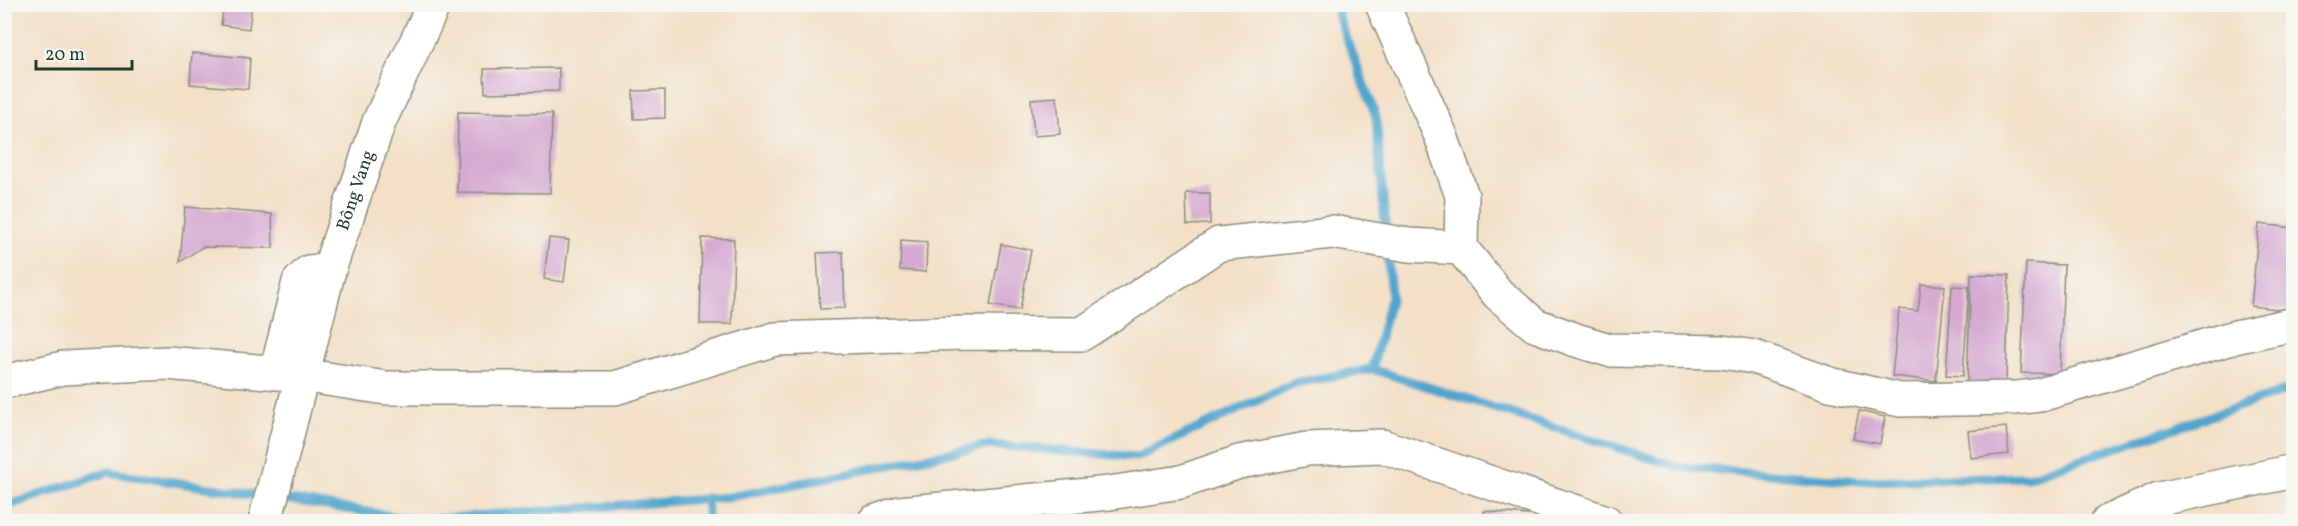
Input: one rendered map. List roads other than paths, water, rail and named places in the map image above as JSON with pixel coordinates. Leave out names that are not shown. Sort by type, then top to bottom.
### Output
[{"type":"street","name":"Bông Vang","points":[[265,522],[292,378],[379,122],[434,4]]},
{"type":"street","points":[[1382,4],[1441,136],[1462,196],[1461,248],[1498,294],[1535,325],[1576,340],[1609,350],[1722,352],[1754,357],[1830,384],[1900,400],[2016,398],[2040,395],[2235,337],[2294,324]]},
{"type":"street","points":[[4,382],[63,368],[167,363],[386,388],[615,388],[775,339],[964,333],[1082,334],[1219,244],[1332,232],[1409,244],[1461,248]]},
{"type":"street","points":[[874,522],[900,513],[1109,493],[1181,482],[1239,462],[1307,449],[1382,446],[1606,522]]},
{"type":"street","points":[[2108,522],[2159,499],[2294,471]]},
{"type":"waterway","points":[[1334,4],[1376,117],[1386,234]]},
{"type":"waterway","points":[[1372,369],[1391,296],[1387,248]]},
{"type":"waterway","points":[[4,507],[108,472],[419,520],[731,497],[989,445],[1137,457],[1295,383],[1372,369],[1678,467],[1862,481],[2028,477],[2294,388]]},
{"type":"waterway","points":[[706,498],[708,522]]}]
